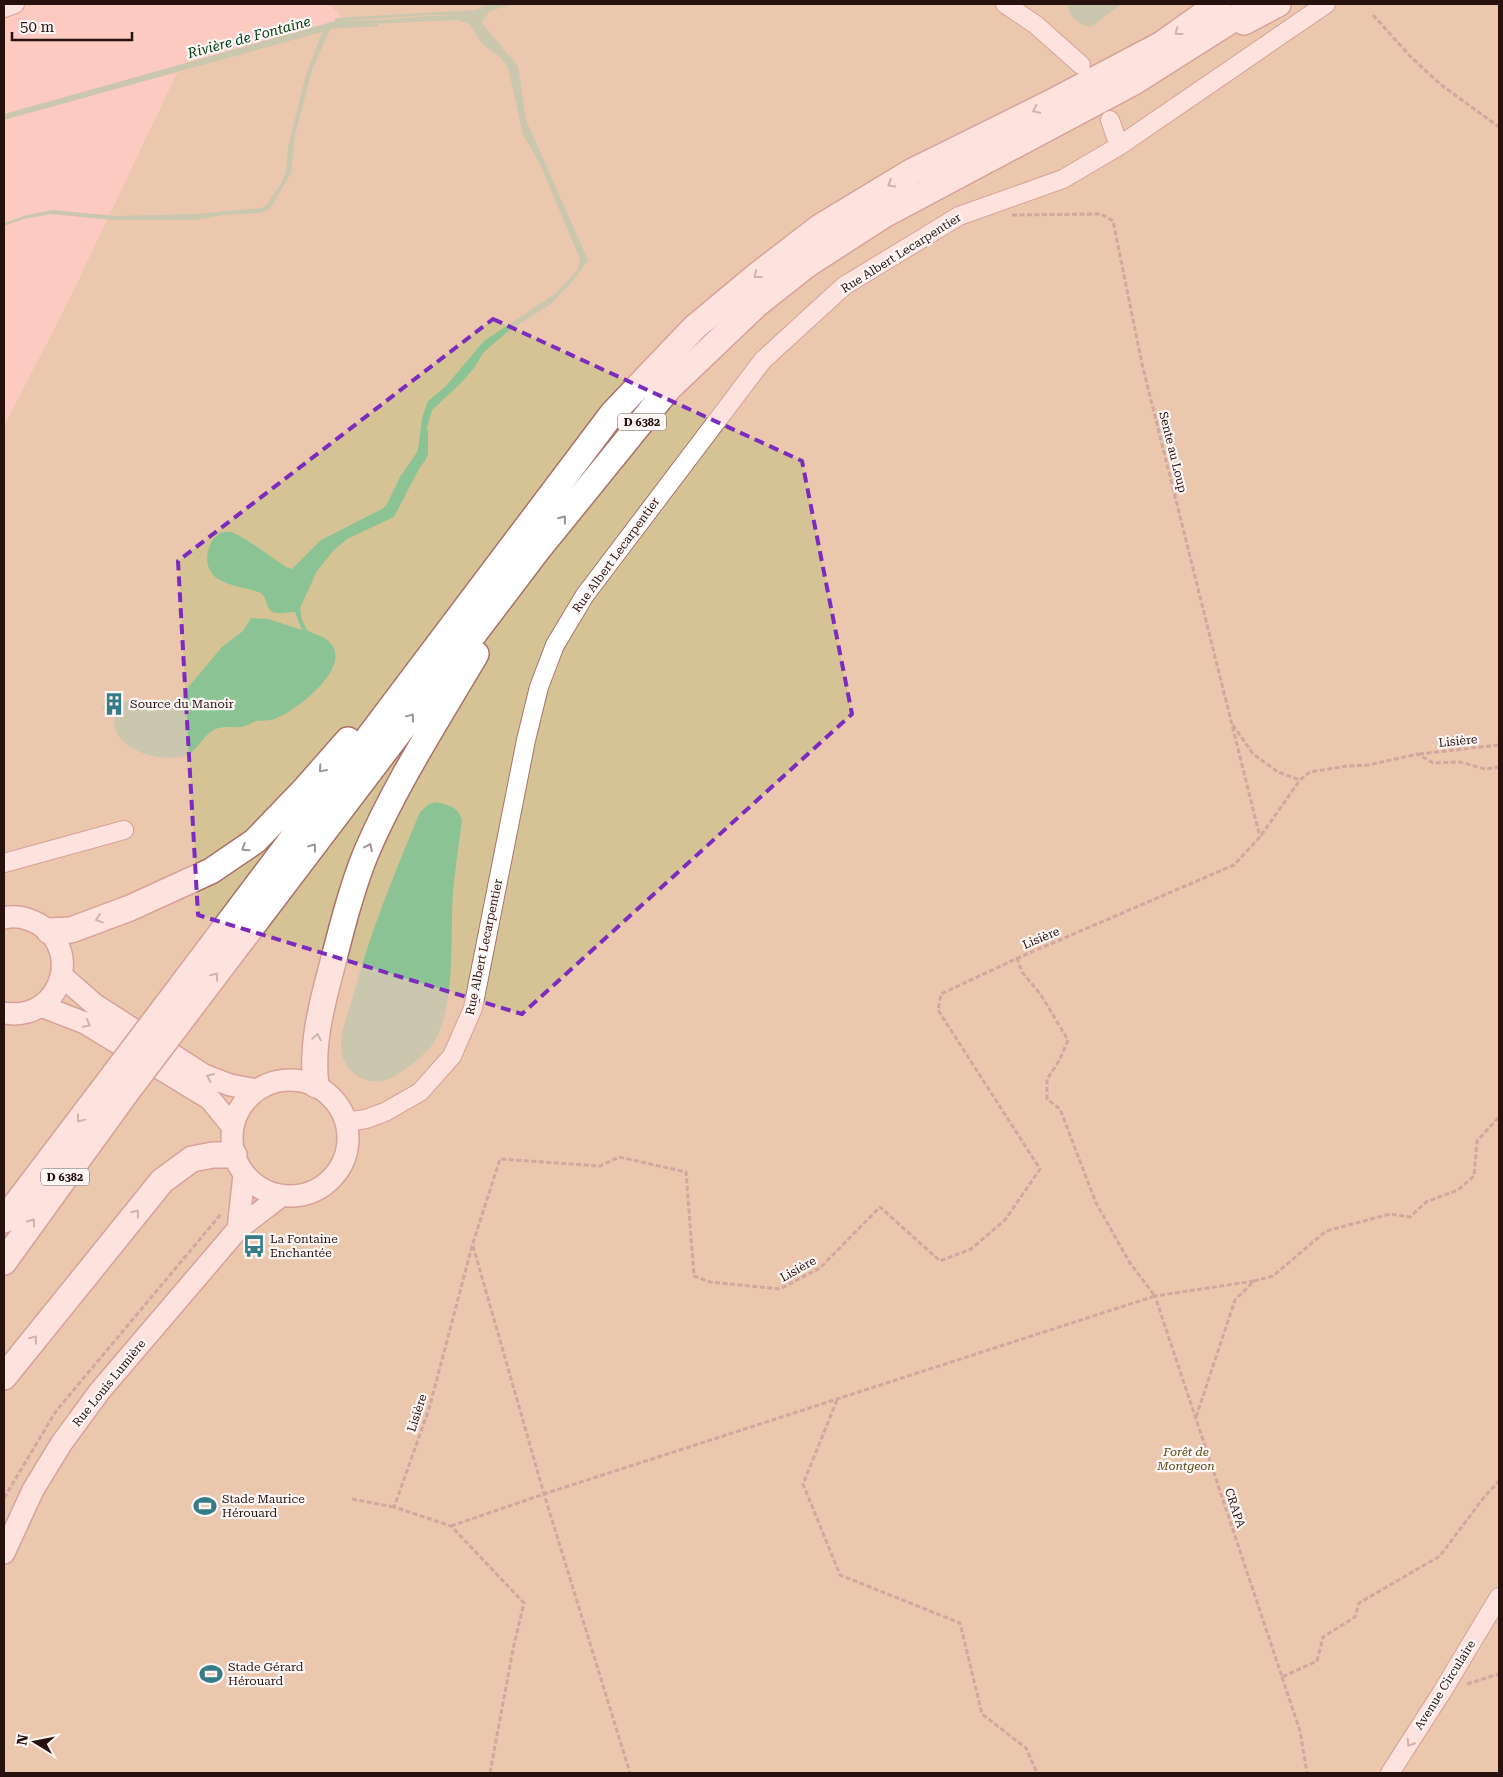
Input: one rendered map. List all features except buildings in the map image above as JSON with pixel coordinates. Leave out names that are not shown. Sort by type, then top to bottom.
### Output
[{"type":"highway","name":"D 6382","points":[[176,1010],[492,574],[612,414],[695,327],[820,226],[910,172],[1052,102],[1162,44],[1218,4]]},
{"type":"highway","name":"D 6382","points":[[4,1220],[118,1086],[537,551],[669,388],[756,305],[808,264],[884,215],[1134,82],[1257,4]]},
{"type":"highway","points":[[1134,82],[1278,4]]},
{"type":"highway","points":[[316,1086],[314,1067],[316,1044],[325,993],[342,927],[366,854],[394,793],[537,551]]},
{"type":"highway","points":[[49,931],[71,930],[130,908],[211,871],[256,841],[304,790],[492,574]]},
{"type":"highway","name":"D 6382","points":[[4,1262],[118,1086]]},
{"type":"highway","points":[[4,1377],[162,1181],[192,1159],[213,1155],[239,1165]]},
{"type":"main road","points":[[4,1013],[28,1012],[42,1006],[58,988],[62,976],[63,960],[58,944],[49,931],[38,923],[14,918]]},
{"type":"main road","points":[[62,976],[94,1004],[204,1075],[230,1085],[256,1090]]},
{"type":"main road","points":[[42,1006],[85,1023],[210,1099],[232,1126]]},
{"type":"main road","points":[[238,1229],[239,1165],[231,1141],[232,1126],[237,1112],[246,1100],[256,1090],[270,1083],[301,1080],[316,1086],[329,1095],[340,1107],[346,1122],[348,1142],[344,1161],[334,1177],[318,1189],[300,1196],[281,1196],[267,1192],[255,1185],[239,1165]]},
{"type":"main road","name":"Rue Louis Lumière","points":[[4,1553],[33,1490],[66,1437],[98,1392],[238,1229],[281,1196]]},
{"type":"street","points":[[4,8],[15,4]]},
{"type":"street","points":[[1005,4],[1036,25],[1081,64]]},
{"type":"street","name":"Rue Albert Lecarpentier","points":[[346,1122],[366,1119],[385,1112],[420,1092],[452,1056],[473,1008],[526,740],[539,687],[555,645],[585,595],[763,360],[844,286],[959,216],[1063,179],[1119,146],[1326,4]]},
{"type":"street","points":[[1110,120],[1119,146]]},
{"type":"street","points":[[4,863],[124,830]]},
{"type":"street","points":[[4,904],[14,918]]},
{"type":"street","name":"Avenue Circulaire","points":[[1390,1773],[1442,1692],[1499,1597]]},
{"type":"path","points":[[1373,15],[1411,57],[1440,84],[1499,126]]},
{"type":"path","name":"Sente au Loup","points":[[1006,215],[1101,214],[1113,221],[1142,364],[1260,838]]},
{"type":"path","points":[[1231,723],[1253,754],[1278,772],[1300,780]]},
{"type":"path","name":"Lisière","points":[[394,1507],[428,1409],[472,1246],[500,1159],[600,1166],[619,1157],[686,1172],[694,1276],[710,1282],[780,1289],[820,1268],[880,1207],[940,1261],[971,1249],[1005,1220],[1040,1169],[938,1010],[941,994],[1017,958],[1234,865],[1260,838],[1300,780],[1310,772],[1347,766],[1368,765],[1418,754],[1499,746]]},
{"type":"path","name":"Lisière","points":[[1418,754],[1433,763],[1460,762],[1485,769],[1499,767]]},
{"type":"path","name":"CRAPA","points":[[1017,958],[1022,972],[1041,995],[1068,1040],[1059,1061],[1048,1079],[1048,1099],[1060,1109],[1096,1203],[1130,1263],[1155,1296],[1300,1731],[1308,1773]]},
{"type":"path","points":[[451,1526],[544,1494],[1155,1296],[1254,1281],[1273,1276],[1326,1231],[1390,1214],[1410,1217],[1426,1202],[1458,1190],[1474,1176],[1477,1140],[1499,1118]]},
{"type":"path","points":[[472,1246],[544,1494],[630,1773]]},
{"type":"path","points":[[1196,1418],[1235,1300],[1254,1281]]},
{"type":"path","points":[[837,1399],[803,1484],[840,1575],[960,1623],[982,1714],[1026,1748],[1036,1773]]},
{"type":"path","points":[[1282,1677],[1317,1661],[1323,1637],[1355,1617],[1359,1603],[1440,1556],[1484,1496],[1499,1481]]},
{"type":"path","points":[[352,1499],[394,1507],[451,1526],[524,1603],[513,1649],[490,1773]]},
{"type":"path","points":[[1442,1692],[1499,1674]]},
{"type":"highlighted area","points":[[493,319],[802,461],[852,714],[522,1014],[198,915],[178,561]]},
{"type":"green space","name":"Forêt de Montgeon","points":[[329,4],[1499,4],[1499,1773],[4,1773],[4,426],[67,304],[177,73],[345,20]]},
{"type":"shaded area","points":[[486,4],[513,4],[490,11],[481,22],[518,66],[526,120],[588,260],[576,277],[551,304],[507,332],[484,352],[474,368],[461,383],[432,410],[427,428],[425,426],[428,430],[428,454],[394,517],[347,539],[333,551],[317,571],[300,608],[302,620],[307,630],[329,641],[336,655],[334,666],[318,688],[295,708],[275,719],[256,721],[242,727],[222,727],[214,730],[190,754],[185,756],[174,758],[162,757],[138,751],[120,738],[115,728],[114,716],[102,708],[111,695],[132,702],[148,711],[164,707],[181,696],[222,647],[243,631],[251,618],[268,619],[302,630],[295,612],[281,613],[271,611],[261,593],[230,584],[215,577],[209,569],[207,559],[207,553],[214,538],[224,532],[230,532],[292,569],[321,540],[382,509],[387,504],[400,477],[418,450],[422,418],[428,401],[446,386],[484,341],[556,293],[578,269],[580,259],[539,162],[523,135],[508,67],[499,56],[482,44],[469,24],[457,20],[346,25],[330,30],[313,67],[295,135],[291,173],[272,206],[261,213],[223,215],[195,220],[112,220],[51,214],[24,219],[4,226],[4,223],[27,215],[53,210],[115,216],[195,214],[262,208],[267,204],[282,182],[286,171],[288,147],[305,78],[322,32],[4,120],[4,114],[335,21],[335,18],[477,10]],"holes":[[[429,15],[471,16],[428,16],[344,21]],[[114,699],[117,700],[120,706],[114,712],[107,706],[108,702]]]},
{"type":"shaded area","points":[[1068,4],[1121,4],[1089,27],[1081,24],[1071,16]]},
{"type":"shaded area","points":[[437,802],[456,810],[462,820],[453,892],[451,968],[442,1025],[435,1041],[420,1058],[392,1078],[369,1081],[354,1074],[344,1061],[341,1044],[343,1028],[374,928],[410,835],[420,812],[429,804]]},
{"type":"waterway","name":"Rivière de Fontaine","points":[[332,26],[376,24]]},
{"type":"place","name":"Source du Manoir","points":[[114,704]]},
{"type":"place","name":"La Fontaine Enchantée","points":[[254,1246]]},
{"type":"place","name":"Stade Maurice Hérouard","points":[[205,1506]]},
{"type":"place","name":"Stade Gérard Hérouard","points":[[211,1674]]}]
